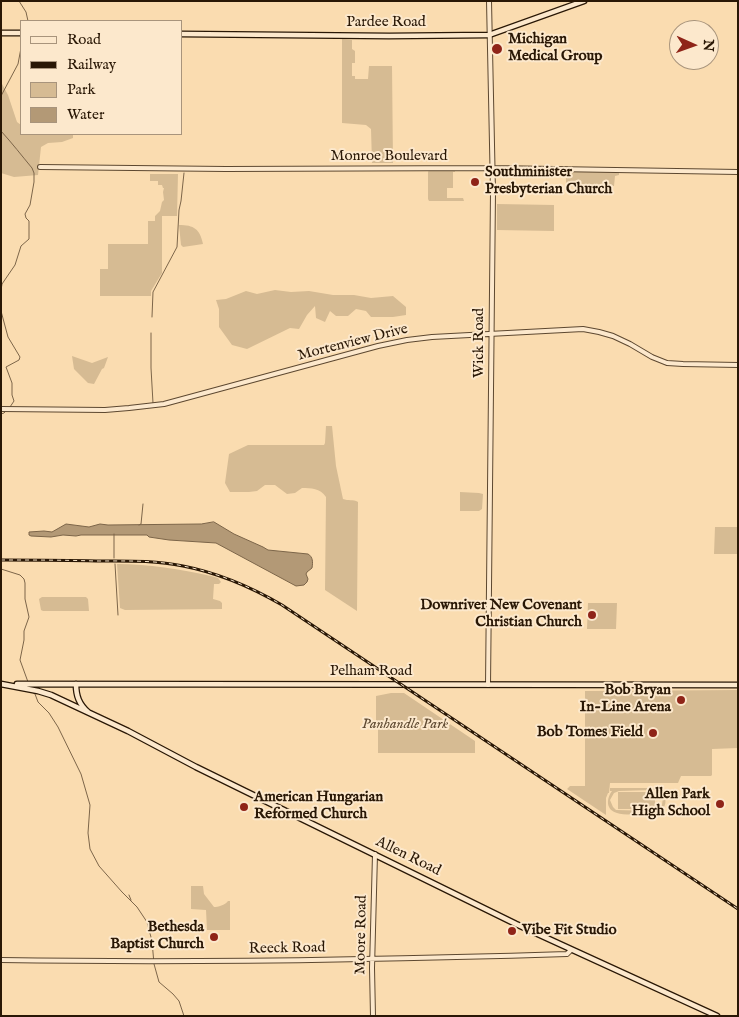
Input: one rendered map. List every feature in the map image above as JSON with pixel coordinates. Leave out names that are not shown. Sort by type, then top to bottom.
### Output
[{"type":"main road","name":"Pardee Road","points":[[182,34],[489,35],[584,1]]},
{"type":"main road","points":[[1,33],[20,33]]},
{"type":"main road","name":"Allen Road","points":[[3,684],[33,687],[128,731],[196,767],[516,924],[717,1016]]},
{"type":"main road","points":[[54,684],[53,691],[56,698]]},
{"type":"main road","name":"Pelham Road","points":[[33,687],[54,684],[738,685]]},
{"type":"main road","name":"Allen Road","points":[[76,684],[78,698],[90,714]]},
{"type":"main road","points":[[73,706],[78,698]]},
{"type":"street","name":"Wick Road","points":[[488,685],[493,168],[489,1]]},
{"type":"street","name":"Monroe Boulevard","points":[[40,167],[493,168],[738,172]]},
{"type":"street","name":"Mortenview Drive","points":[[4,409],[105,410],[164,404],[393,342],[492,333],[565,329],[589,330],[604,333],[621,340],[664,362],[738,365]]},
{"type":"street","name":"Moore Road","points":[[373,1016],[374,854]]},
{"type":"street","name":"Reeck Road","points":[[1,960],[372,959],[567,954],[572,950]]},
{"type":"green space","points":[[342,39],[352,40],[352,49],[355,51],[355,63],[352,63],[352,76],[355,76],[355,79],[368,79],[369,66],[392,66],[393,163],[372,163],[371,129],[366,125],[342,123]]},
{"type":"green space","points":[[1,82],[8,95],[17,122],[20,124],[20,135],[73,135],[73,138],[62,142],[48,143],[41,147],[38,175],[14,177],[1,173]]},
{"type":"green space","points":[[429,170],[455,170],[453,172],[453,188],[447,188],[447,198],[463,198],[464,201],[429,201]]},
{"type":"green space","points":[[561,171],[619,172],[619,175],[615,176],[614,186],[566,186],[566,175],[561,174]]},
{"type":"green space","points":[[150,174],[178,174],[177,216],[162,216],[162,273],[151,291],[151,296],[100,296],[100,269],[108,269],[108,244],[148,244],[148,221],[155,221],[155,216],[160,211],[164,200],[164,188],[162,185],[158,185],[158,181],[150,181]]},
{"type":"green space","points":[[497,204],[554,205],[554,231],[497,230]]},
{"type":"green space","points":[[179,225],[196,229],[203,244],[183,247],[181,245]]},
{"type":"green space","points":[[275,290],[291,292],[309,291],[371,298],[393,296],[406,307],[406,315],[371,317],[366,311],[356,309],[348,316],[336,316],[330,311],[325,322],[316,318],[315,306],[299,329],[290,328],[247,349],[232,345],[219,327],[219,309],[216,300],[226,299],[246,291],[257,294]]},
{"type":"green space","points":[[72,356],[92,363],[108,357],[104,368],[94,384],[88,383],[74,369]]},
{"type":"green space","points":[[326,426],[332,426],[336,466],[343,499],[358,502],[357,611],[325,590],[326,497],[324,494],[315,489],[302,488],[295,493],[287,494],[275,485],[265,485],[257,491],[230,492],[225,483],[229,454],[248,445],[324,445]]},
{"type":"green space","points":[[460,492],[483,494],[482,509],[479,511],[460,511]]},
{"type":"green space","points":[[715,527],[738,527],[738,554],[714,554]]},
{"type":"green space","points":[[117,564],[164,567],[218,578],[221,582],[214,584],[213,599],[222,603],[222,609],[125,610],[120,608]]},
{"type":"green space","points":[[42,597],[86,597],[88,599],[89,611],[43,611],[41,610],[39,599]]},
{"type":"green space","points":[[588,603],[617,603],[616,629],[587,629]]},
{"type":"green space","points":[[738,690],[738,748],[712,749],[711,776],[681,776],[678,783],[610,783],[609,793],[606,798],[606,815],[567,789],[570,786],[585,786],[585,691]]},
{"type":"green space","name":"Panhandle Park","points":[[404,693],[475,741],[475,753],[378,753],[376,696]]},
{"type":"green space","points":[[610,788],[663,788],[661,791],[665,797],[665,806],[657,813],[621,814],[613,812],[608,804],[612,791],[610,791]],"holes":[[[619,791],[658,791],[663,797],[662,805],[655,811],[616,810],[610,800],[614,793]]]},
{"type":"green space","points":[[618,792],[655,792],[655,809],[618,809]]},
{"type":"green space","points":[[191,886],[203,886],[204,894],[214,907],[221,906],[230,901],[230,930],[207,930],[206,910],[191,909]]},
{"type":"water","points":[[214,522],[268,550],[310,555],[312,558],[312,568],[306,574],[307,582],[304,585],[296,586],[216,543],[169,540],[149,537],[147,535],[63,535],[51,537],[29,535],[29,532],[52,532],[66,524],[89,527],[100,524],[201,524]]},
{"type":"waterway","points":[[19,1],[26,12],[28,20]]},
{"type":"waterway","points":[[1,96],[18,64],[20,53]]},
{"type":"waterway","points":[[1,131],[32,168],[34,173],[30,205],[25,214],[29,221],[29,239],[21,246],[15,265],[2,284],[1,290]]},
{"type":"waterway","points":[[152,317],[153,292],[177,247],[184,173]]},
{"type":"waterway","points":[[1,311],[8,337],[20,357],[19,360],[6,367],[12,383],[14,401],[10,407]]},
{"type":"waterway","points":[[151,333],[153,403]]},
{"type":"waterway","points":[[1,414],[7,410]]},
{"type":"waterway","points":[[139,525],[141,524],[143,504]]},
{"type":"waterway","points":[[114,534],[114,558]]},
{"type":"waterway","points":[[115,564],[118,615]]},
{"type":"waterway","points":[[1,569],[20,575],[25,583],[25,599],[29,617],[24,631],[20,660],[28,682]]},
{"type":"waterway","points":[[32,692],[58,727],[81,774],[90,805],[88,833],[90,849],[99,866],[137,907],[147,922],[159,982],[179,1001],[184,1016]]},
{"type":"waterway","points":[[129,895],[131,900]]},
{"type":"railway","points":[[1,560],[162,563],[209,573],[259,592],[282,605],[738,909]]},
{"type":"place","name":"Michigan Medical Group","points":[[497,49]]},
{"type":"place","name":"Southminister Presbyterian Church","points":[[475,182]]},
{"type":"place","name":"Downriver New Covenant Christian Church","points":[[592,615]]},
{"type":"place","name":"Bob Bryan In-Line Arena","points":[[681,700]]},
{"type":"place","name":"Bob Tomes Field","points":[[653,733]]},
{"type":"place","name":"Allen Park High School","points":[[720,804]]},
{"type":"place","name":"American Hungarian Reformed Church","points":[[244,807]]},
{"type":"place","name":"Vibe Fit Studio","points":[[512,931]]},
{"type":"place","name":"Bethesda Baptist Church","points":[[214,937]]}]
